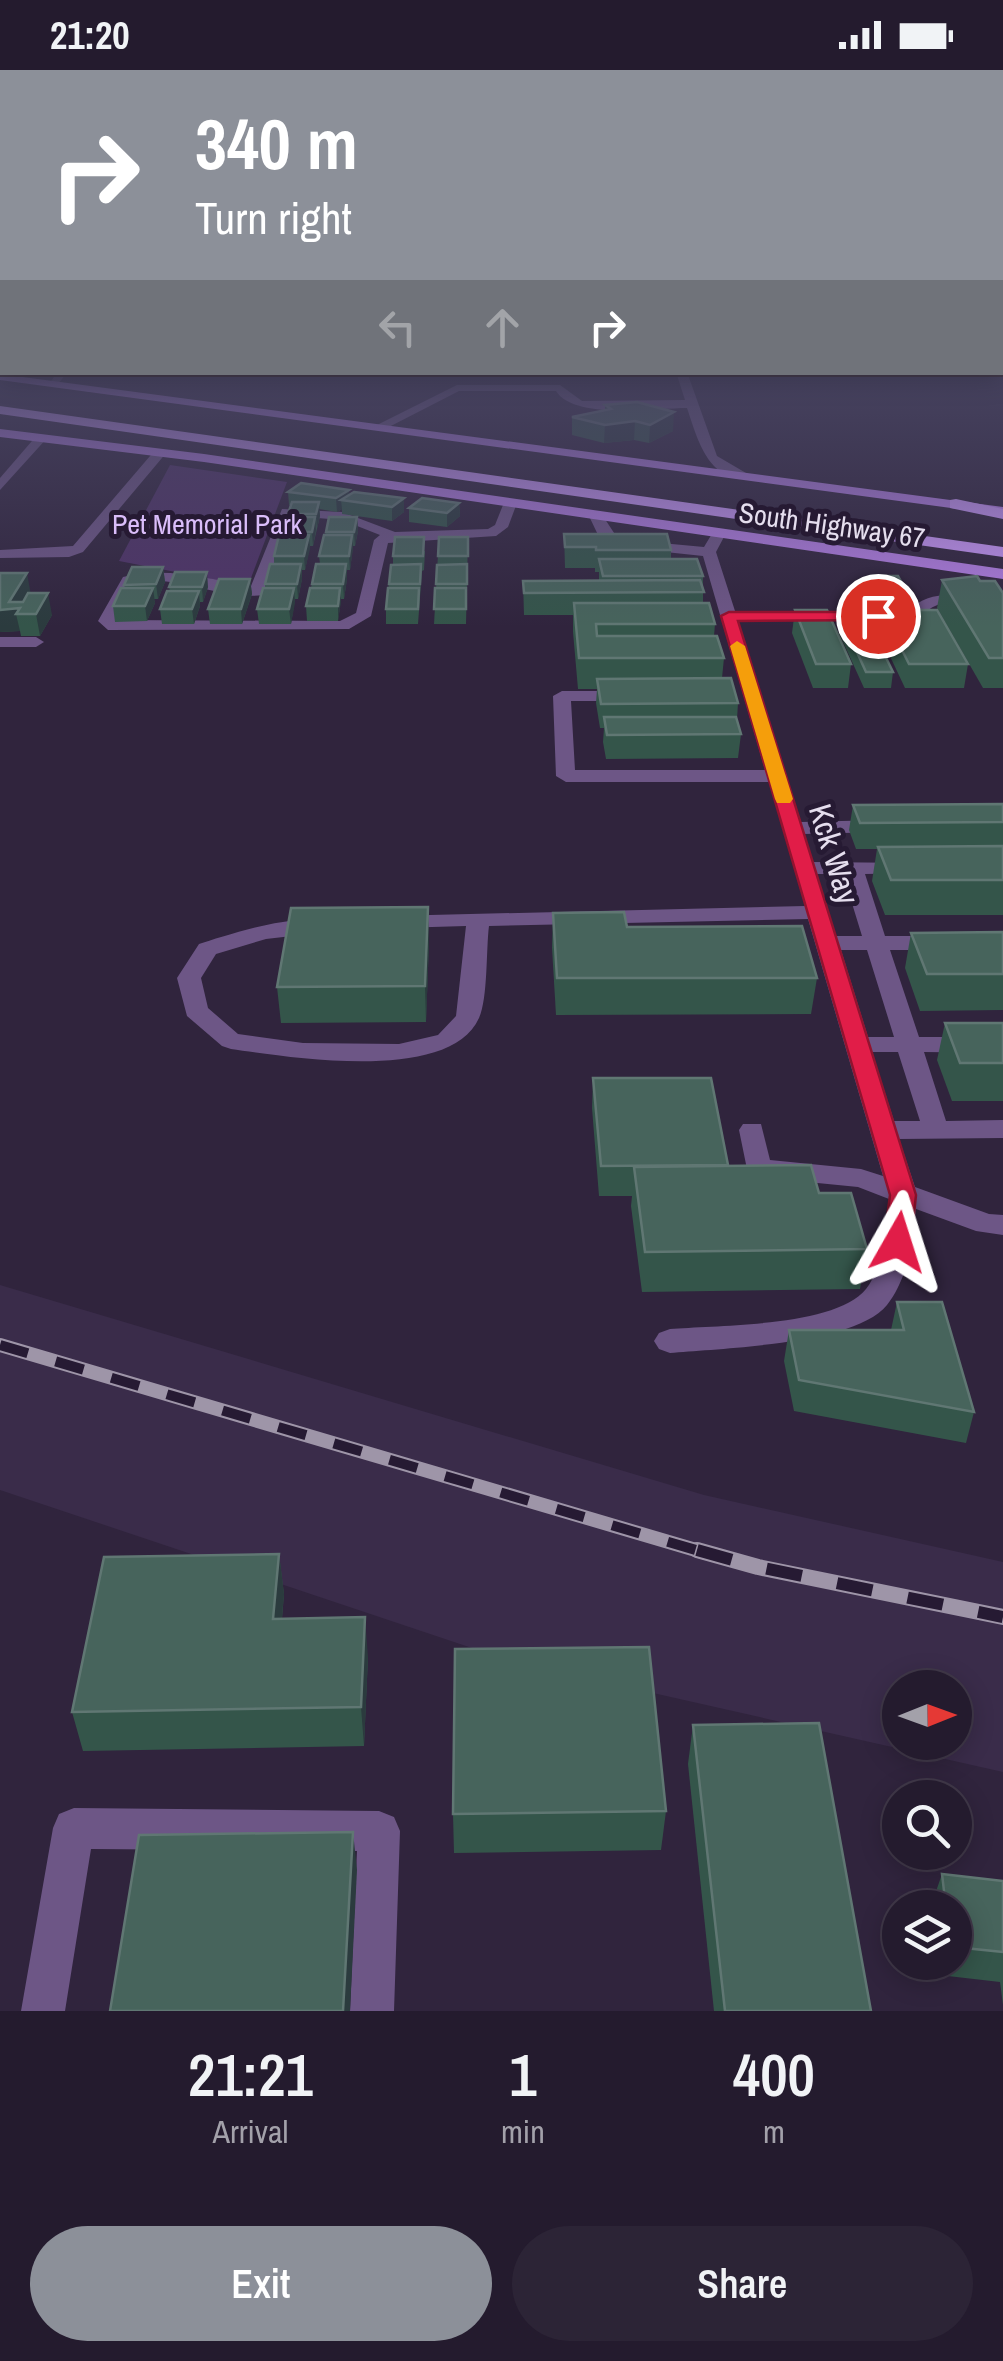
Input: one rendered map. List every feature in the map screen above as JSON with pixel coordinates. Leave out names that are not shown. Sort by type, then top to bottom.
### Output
[{"type":"highway","points":[[251,446],[1003,552]]},
{"type":"highway","points":[[376,446],[833,510]]},
{"type":"highway","points":[[956,504],[1003,512]]},
{"type":"main road","name":"South Highway 67","points":[[110,446],[596,516],[714,544],[1003,574]]},
{"type":"main road","name":"South Highway 67","points":[[523,446],[956,504]]},
{"type":"street","points":[[0,486],[35,446]]},
{"type":"street","points":[[708,446],[712,458],[741,476]]},
{"type":"street","points":[[0,554],[69,554],[78,550],[161,452]]},
{"type":"street","points":[[686,468],[712,458]]},
{"type":"street","points":[[257,592],[173,578],[134,578],[128,580],[106,620],[108,626],[116,627],[322,628],[353,623],[363,616],[380,540],[392,536],[491,533],[501,527],[510,503]]},
{"type":"street","points":[[249,628],[257,592],[288,512],[346,518],[378,526],[392,536]]},
{"type":"street","points":[[596,516],[606,537],[614,543],[714,544]]},
{"type":"street","name":"Kck Way","points":[[714,544],[724,623],[744,696],[777,776],[903,1195]]},
{"type":"street","points":[[724,623],[916,616],[918,609],[932,602],[984,603],[996,609],[1003,620]]},
{"type":"street","points":[[0,642],[36,642]]},
{"type":"street","points":[[639,696],[562,696],[566,776],[777,776]]},
{"type":"street","points":[[792,828],[906,826]]},
{"type":"street","points":[[804,868],[927,868]]},
{"type":"street","points":[[852,868],[936,1130]]},
{"type":"street","points":[[372,922],[818,912]]},
{"type":"street","points":[[336,924],[264,932],[208,949],[188,978],[196,1011],[231,1041],[303,1051],[398,1052],[447,1041],[468,1017],[478,919]]},
{"type":"street","points":[[827,943],[1003,944]]},
{"type":"street","points":[[858,1044],[1003,1044]]},
{"type":"street","points":[[883,1130],[1003,1129]]},
{"type":"street","points":[[752,1130],[758,1168],[862,1178],[986,1224],[1003,1224]]},
{"type":"street","points":[[670,1341],[825,1325],[861,1314],[876,1299],[887,1275],[900,1236],[903,1195]]},
{"type":"street","points":[[43,2011],[74,1828],[379,1831],[372,2011]]},
{"type":"shaded area","points":[[0,1285],[704,1495],[1003,1562],[1003,1772],[950,1760],[972,1760],[972,1670],[882,1670],[882,1745],[511,1661],[0,1490]]},
{"type":"green space","name":"Pet Memorial Park","points":[[170,465],[287,482],[248,586],[119,561]]},
{"type":"building","points":[[301,483],[349,490],[336,498],[288,492]]},
{"type":"building","points":[[354,492],[404,498],[392,507],[341,500]]},
{"type":"building","points":[[422,498],[459,503],[447,513],[409,508]]},
{"type":"building","points":[[292,502],[319,502],[316,514],[288,514]]},
{"type":"building","points":[[286,517],[315,517],[312,532],[282,532]]},
{"type":"building","points":[[329,517],[357,517],[354,532],[326,532]]},
{"type":"building","points":[[564,534],[667,534],[671,550],[565,547]]},
{"type":"building","points":[[279,535],[309,535],[304,556],[274,556]]},
{"type":"building","points":[[324,535],[352,535],[349,556],[319,556]]},
{"type":"building","points":[[395,537],[424,537],[423,556],[393,556]]},
{"type":"building","points":[[439,537],[468,537],[468,556],[438,556]]},
{"type":"building","points":[[599,559],[697,559],[703,576],[603,576]]},
{"type":"building","points":[[270,564],[301,564],[297,584],[265,584]]},
{"type":"building","points":[[316,564],[346,564],[343,584],[312,584]]},
{"type":"building","points":[[421,564],[420,584],[389,584],[391,565]]},
{"type":"building","points":[[467,564],[467,584],[436,584],[437,565]]},
{"type":"building","points":[[132,567],[163,567],[156,584],[124,585]]},
{"type":"building","points":[[175,572],[207,572],[202,587],[169,587]]},
{"type":"building","points":[[0,573],[27,573],[9,602],[23,602],[28,593],[48,593],[36,614],[16,614],[20,608],[0,610]]},
{"type":"building","points":[[874,576],[898,576],[904,587],[880,587]]},
{"type":"building","points":[[977,576],[980,581],[995,581],[1003,593],[1003,658],[989,658],[942,580]]},
{"type":"building","points":[[219,579],[250,579],[241,609],[208,609]]},
{"type":"building","points":[[700,580],[704,592],[524,593],[523,581]]},
{"type":"building","points":[[121,588],[153,588],[145,606],[113,606]]},
{"type":"building","points":[[263,588],[294,588],[289,609],[257,609]]},
{"type":"building","points":[[310,588],[340,588],[338,606],[306,606]]},
{"type":"building","points":[[388,588],[419,588],[418,609],[386,609]]},
{"type":"building","points":[[435,588],[466,588],[466,609],[434,609]]},
{"type":"building","points":[[167,591],[199,591],[192,609],[160,609]]},
{"type":"building","points":[[574,603],[709,603],[715,624],[596,624],[597,636],[717,636],[724,658],[579,658]]},
{"type":"building","points":[[795,610],[827,610],[851,664],[816,664]]},
{"type":"building","points":[[882,610],[937,610],[968,664],[909,664]]},
{"type":"building","points":[[841,617],[866,617],[893,672],[866,672]]},
{"type":"building","points":[[731,678],[738,703],[601,704],[597,679]]},
{"type":"building","points":[[604,717],[736,717],[741,734],[607,735]]},
{"type":"building","points":[[1003,804],[1003,822],[860,823],[853,805]]},
{"type":"building","points":[[1003,846],[1003,880],[891,880],[878,847]]},
{"type":"building","points":[[428,907],[425,986],[277,987],[291,908]]},
{"type":"building","points":[[624,912],[627,927],[802,926],[817,978],[557,978],[553,913]]},
{"type":"building","points":[[1003,932],[1003,974],[927,974],[911,933]]},
{"type":"building","points":[[945,1023],[1003,1023],[1003,1063],[960,1063]]},
{"type":"building","points":[[593,1078],[711,1078],[728,1165],[601,1166]]},
{"type":"building","points":[[811,1165],[819,1193],[851,1193],[867,1249],[645,1252],[634,1167]]},
{"type":"building","points":[[897,1302],[942,1302],[974,1412],[799,1380],[789,1330],[904,1330]]},
{"type":"building","points":[[279,1554],[273,1619],[365,1617],[361,1707],[72,1712],[104,1557]]},
{"type":"building","points":[[649,1647],[666,1811],[453,1814],[455,1649]]},
{"type":"building","points":[[819,1723],[871,2011],[725,2011],[693,1725]]},
{"type":"building","points":[[353,1832],[343,2011],[110,2011],[139,1835]]},
{"type":"building","points":[[942,1874],[1003,1881],[1003,1952],[972,1949],[972,1890],[944,1890]]},
{"type":"railway","points":[[0,1345],[706,1553]]},
{"type":"railway","points":[[697,1550],[758,1567],[1003,1617]]},
{"type":"slow traffic","points":[[737,646],[784,799]]},
{"type":"route","points":[[878,616],[729,616],[903,1195],[898,1242]]}]
